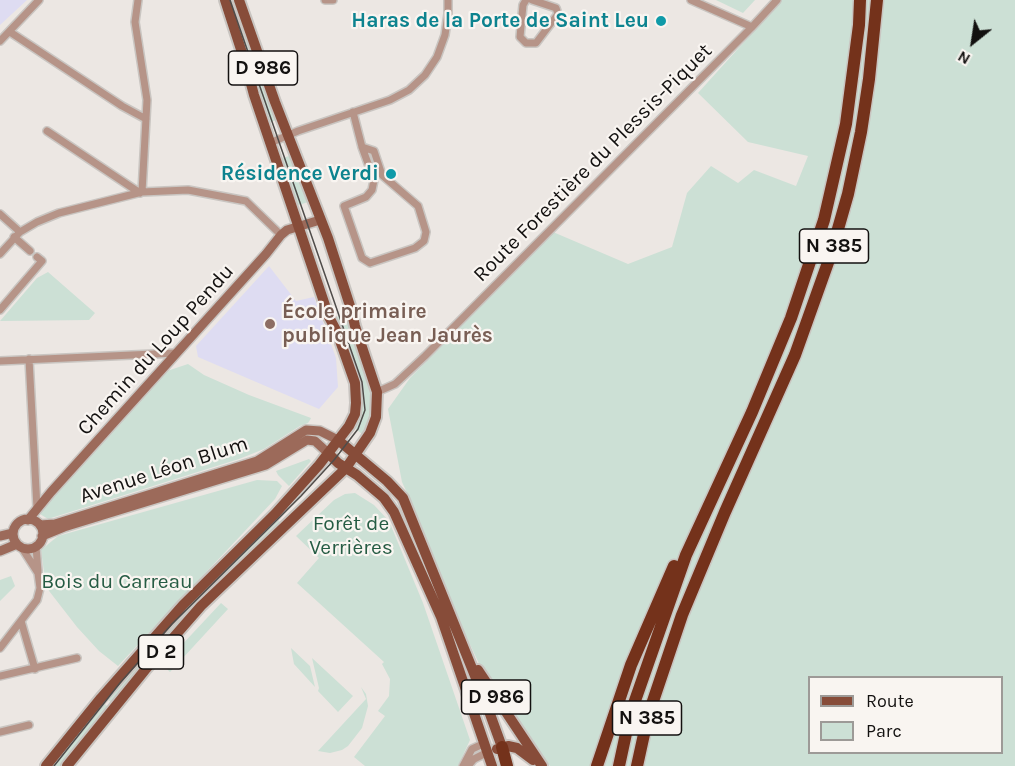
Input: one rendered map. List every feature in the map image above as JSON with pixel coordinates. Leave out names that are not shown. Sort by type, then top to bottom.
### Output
[{"type":"highway","name":"N 385","points":[[619,766],[630,715],[686,555],[752,412],[791,318],[824,220],[846,124],[859,25],[860,0]]},
{"type":"highway","name":"N 385","points":[[637,766],[648,716],[662,671],[700,569],[795,355],[830,257],[848,194],[861,132],[878,0]]},
{"type":"highway","points":[[597,766],[635,656],[675,564],[686,555]]},
{"type":"highway","points":[[646,766],[664,684],[662,671]]},
{"type":"highway","points":[[500,742],[507,766]]},
{"type":"main road","name":"D 986","points":[[225,0],[329,317],[337,332],[355,383],[355,414],[338,440]]},
{"type":"main road","name":"D 986","points":[[239,0],[320,220],[377,392],[376,417],[357,454]]},
{"type":"main road","name":"Chemin du Loup Pendu","points":[[28,520],[281,235],[287,230],[320,220]]},
{"type":"main road","name":"Avenue Léon Blum","points":[[40,525],[55,524],[257,461],[306,430],[320,431],[338,440]]},
{"type":"main road","name":"Avenue Léon Blum","points":[[42,536],[64,527],[266,465],[307,440],[314,440],[328,453]]},
{"type":"main road","name":"D 2","points":[[46,766],[101,698],[183,605],[275,514],[338,440]]},
{"type":"main road","points":[[338,440],[357,454],[366,465],[397,491],[408,509],[422,542],[500,742],[522,750],[540,766]]},
{"type":"main road","points":[[328,453],[346,468],[357,454]]},
{"type":"main road","name":"D 986","points":[[346,468],[384,498],[394,512],[441,616],[486,747],[490,766]]},
{"type":"main road","name":"D 2","points":[[68,766],[145,670],[201,606],[346,468]]},
{"type":"main road","points":[[0,536],[13,533],[20,522],[28,520],[40,525],[42,536],[36,547],[29,549],[20,546],[0,551]]},
{"type":"main road","points":[[13,533],[20,546]]},
{"type":"main road","name":"D 986","points":[[461,639],[540,766]]},
{"type":"main road","points":[[486,747],[500,742],[508,735],[515,736],[534,753]]},
{"type":"street","points":[[0,41],[39,0]]},
{"type":"street","points":[[138,0],[135,22],[147,100],[141,192]]},
{"type":"street","points":[[325,0],[333,0]]},
{"type":"street","points":[[270,142],[390,100],[409,90],[437,57],[445,35],[448,0]]},
{"type":"street","points":[[526,0],[523,5],[520,37],[526,43],[536,43],[558,14],[556,9],[543,1],[532,0]]},
{"type":"street","points":[[691,0],[752,27]]},
{"type":"street","name":"Route Forestière du Plessis-Piquet","points":[[377,392],[395,384],[425,357],[777,0]]},
{"type":"street","points":[[10,32],[122,106],[146,119]]},
{"type":"street","points":[[352,112],[362,147],[374,180],[372,190],[366,197],[344,206],[362,258],[370,263],[415,248],[424,241],[426,232],[418,206],[386,180],[374,151],[362,147]]},
{"type":"street","points":[[47,131],[141,192]]},
{"type":"street","points":[[0,254],[17,235],[37,222],[59,213],[141,192],[188,190],[246,201],[281,235]]},
{"type":"street","points":[[0,214],[30,251]]},
{"type":"street","points":[[0,310],[42,261],[37,257]]},
{"type":"street","points":[[0,361],[176,353]]},
{"type":"street","points":[[29,359],[37,508]]},
{"type":"street","points":[[0,648],[39,595],[41,581],[38,573],[20,546]]},
{"type":"street","points":[[36,547],[38,573]]},
{"type":"street","points":[[21,621],[35,669]]},
{"type":"street","points":[[0,676],[77,658]]},
{"type":"street","points":[[0,732],[29,725]]},
{"type":"street","points":[[463,766],[472,749],[486,747]]},
{"type":"street","points":[[468,766],[486,747]]},
{"type":"street","points":[[483,766],[490,766]]},
{"type":"shaded area","points":[[0,0],[27,0],[0,25]]},
{"type":"shaded area","name":"École primaire publique Jean Jaurès","points":[[269,266],[296,301],[314,297],[336,358],[338,387],[319,409],[198,357],[196,346]]},
{"type":"green space","points":[[227,0],[237,0],[279,119],[268,123]]},
{"type":"green space","points":[[716,0],[755,0],[743,13]]},
{"type":"green space","points":[[782,0],[1015,0],[1015,766],[550,766],[526,739],[481,668],[449,600],[402,482],[388,409],[410,378],[553,232],[628,264],[672,247],[687,193],[711,166],[738,183],[754,170],[796,186],[808,156],[748,142],[698,93]]},
{"type":"green space","points":[[292,155],[308,202],[296,206],[280,159]]},
{"type":"green space","points":[[48,272],[95,313],[89,320],[0,321],[37,278]]},
{"type":"green space","points":[[349,313],[372,387],[373,414],[364,436],[355,428],[361,411],[360,388],[334,318]]},
{"type":"green space","name":"Bois du Carreau","points":[[188,364],[204,375],[249,395],[311,418],[308,423],[264,449],[239,459],[48,519],[40,514],[167,371]]},
{"type":"green space","points":[[309,459],[311,461],[289,486],[276,471]]},
{"type":"green space","name":"Bois du Carreau","points":[[257,480],[277,481],[282,486],[275,499],[118,666],[99,651],[77,627],[46,587],[41,550],[58,536]]},
{"type":"green space","name":"Forêt de Verrières","points":[[355,493],[374,505],[389,521],[423,603],[470,740],[458,766],[365,766],[354,757],[385,716],[378,711],[389,696],[390,679],[382,664],[384,662],[297,583],[319,558],[296,536],[334,500],[345,494]]},
{"type":"green space","points":[[275,517],[282,524],[114,705],[105,697],[166,628]]},
{"type":"green space","points":[[11,576],[15,586],[0,601],[0,580]]},
{"type":"green space","points":[[221,603],[228,609],[170,672],[163,665]]},
{"type":"green space","points":[[291,648],[310,666],[315,687],[294,664]]},
{"type":"green space","points":[[312,658],[353,696],[338,712],[318,691]]},
{"type":"green space","points":[[361,687],[366,694],[368,706],[362,728],[342,750],[330,753],[318,751],[366,699]]},
{"type":"green space","points":[[102,701],[110,709],[63,766],[49,766]]},
{"type":"tram line","points":[[54,766],[120,683],[172,624],[301,496],[334,460],[358,429],[365,410],[362,382],[230,0]]},
{"type":"place","name":"Haras de la Porte de Saint Leu","points":[[661,21]]},
{"type":"place","name":"Résidence Verdi","points":[[391,174]]},
{"type":"place","name":"École primaire publique Jean Jaurès","points":[[270,324]]}]
